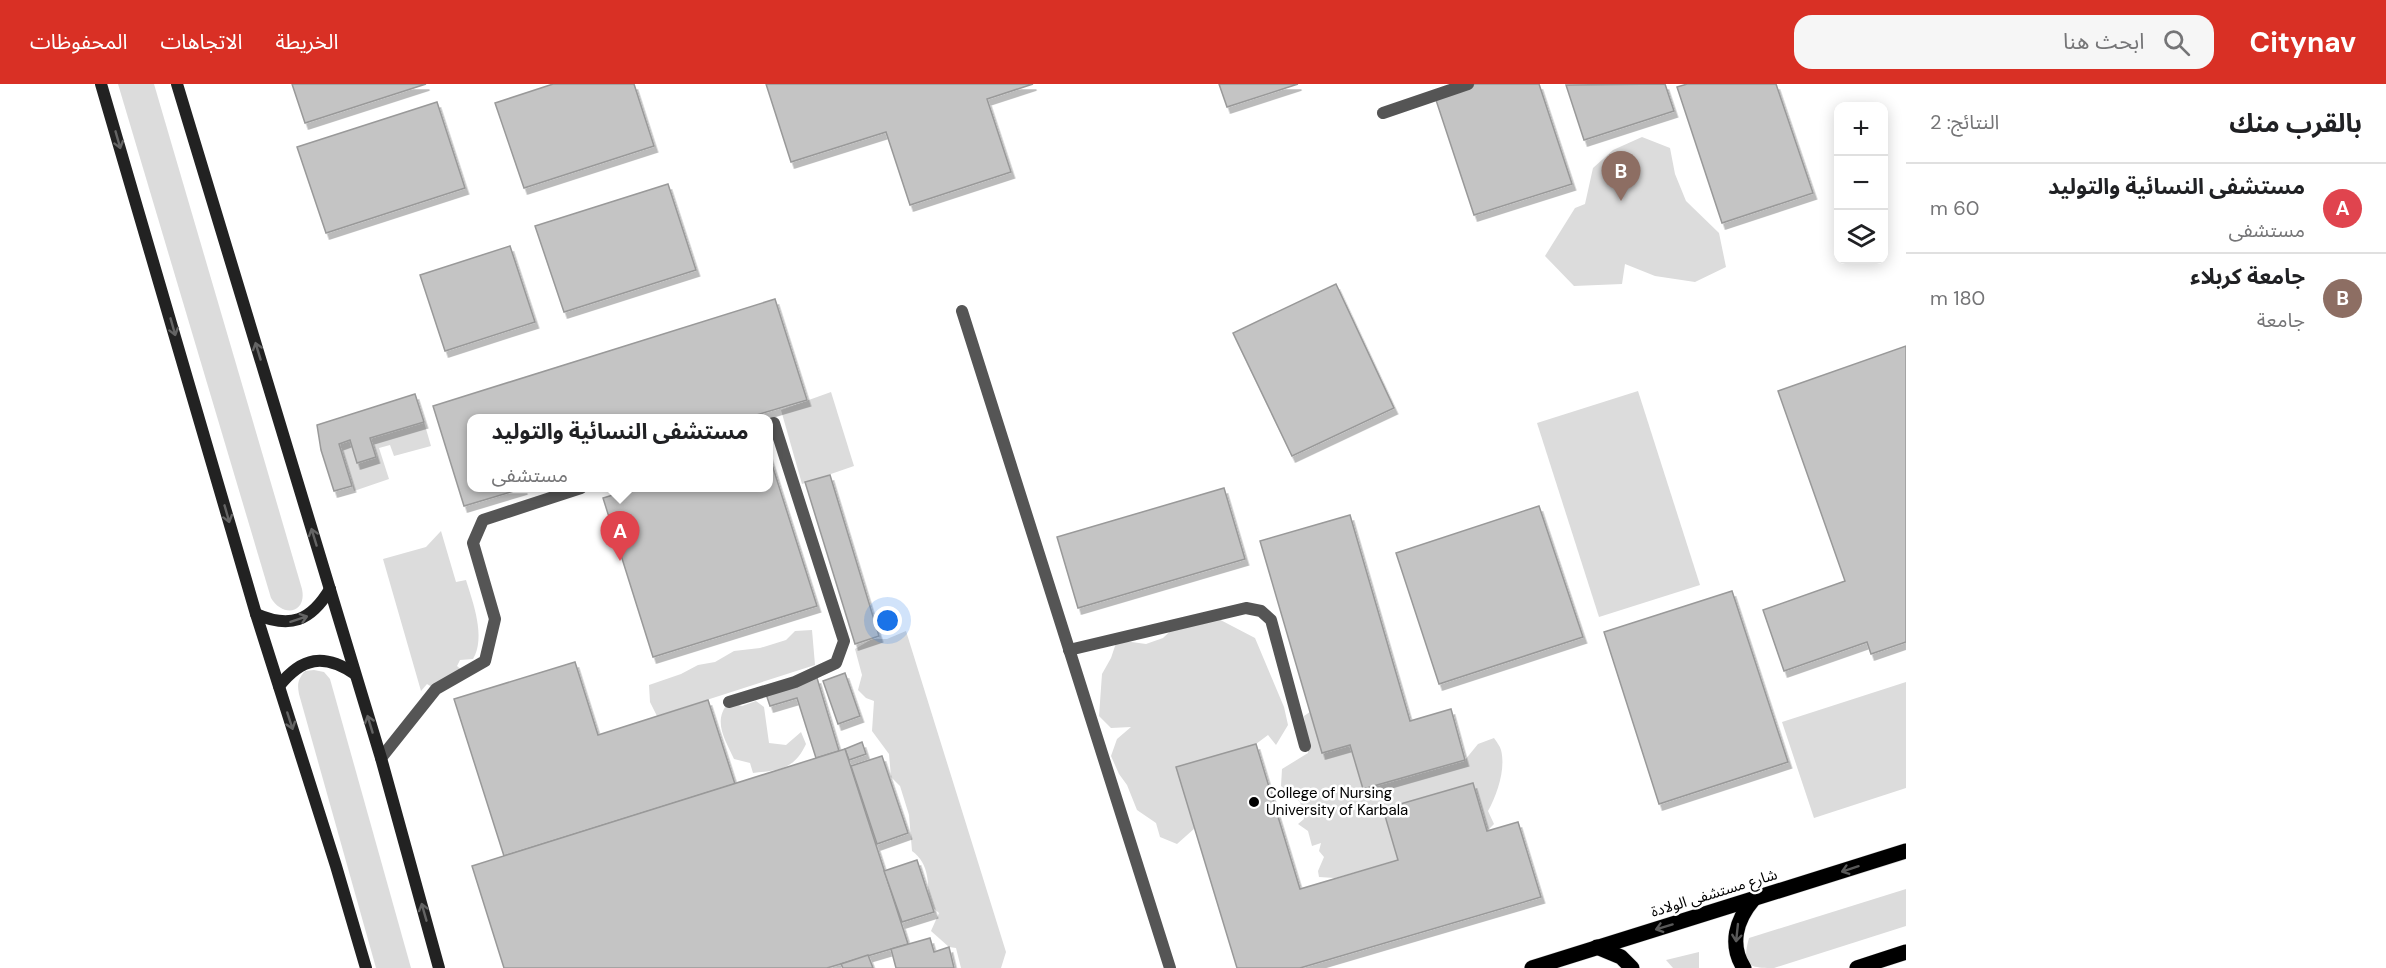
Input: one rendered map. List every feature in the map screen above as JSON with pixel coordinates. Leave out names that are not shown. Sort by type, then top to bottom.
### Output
[{"type":"main road","points":[[101,84],[256,614],[366,968]]},
{"type":"main road","points":[[177,84],[381,758],[440,968]]},
{"type":"main road","points":[[256,614],[273,621],[291,622],[307,616],[321,605],[330,590]]},
{"type":"main road","points":[[279,686],[290,673],[304,663],[322,660],[340,664],[355,674]]},
{"type":"main road","name":"شارع مستشفى الولادة","points":[[1532,968],[1906,851]]},
{"type":"main road","points":[[1744,968],[1737,949],[1736,936],[1741,916],[1753,900]]},
{"type":"main road","points":[[1598,947],[1621,957],[1632,968]]},
{"type":"main road","points":[[1857,968],[1906,952]]},
{"type":"lane","points":[[1383,112],[1468,84]]},
{"type":"lane","points":[[962,311],[1170,968]]},
{"type":"lane","points":[[729,702],[795,682],[836,663],[844,641],[773,423]]},
{"type":"lane","points":[[381,758],[436,689],[485,661],[495,619],[473,543],[483,520],[569,492]]},
{"type":"lane","points":[[1069,650],[1246,609],[1261,611],[1270,620],[1305,746]]},
{"type":"shaded area","points":[[118,84],[154,84],[302,589],[301,603],[293,610],[282,608],[271,598]]},
{"type":"shaded area","points":[[1642,137],[1670,148],[1675,174],[1686,201],[1719,233],[1726,267],[1695,282],[1655,276],[1625,264],[1622,284],[1574,286],[1545,256],[1575,208],[1585,204],[1593,168],[1613,150]]},
{"type":"shaded area","points":[[1638,391],[1700,585],[1599,617],[1537,423]]},
{"type":"shaded area","points":[[831,392],[854,466],[802,484],[781,410]]},
{"type":"shaded area","points":[[424,422],[431,446],[394,456],[390,445],[379,448],[389,479],[354,491],[339,444],[350,440],[358,463],[376,457],[370,438]]},
{"type":"shaded area","points":[[441,531],[456,582],[466,580],[472,599],[478,630],[477,650],[473,659],[460,660],[457,666],[465,673],[432,687],[427,684],[421,691],[383,559],[426,547]]},
{"type":"shaded area","points":[[1209,614],[1255,638],[1284,707],[1288,725],[1276,745],[1268,735],[1256,744],[1177,767],[1195,828],[1177,844],[1160,837],[1156,823],[1137,810],[1127,785],[1111,756],[1117,739],[1131,727],[1111,728],[1099,716],[1102,674],[1117,640],[1146,644],[1163,638],[1180,622]]},
{"type":"shaded area","points":[[812,630],[815,665],[657,716],[650,702],[649,685],[681,674],[698,665],[715,662],[734,651],[760,648],[786,640],[795,631]]},
{"type":"shaded area","points":[[906,631],[1006,952],[1001,968],[961,968],[956,948],[949,947],[931,931],[939,913],[929,904],[925,868],[912,851],[909,815],[900,786],[891,777],[889,754],[872,731],[874,701],[866,698],[858,690],[862,675],[855,649],[872,639],[887,639]]},
{"type":"shaded area","points":[[305,671],[324,672],[330,679],[411,968],[376,968],[299,694],[298,684],[301,677]]},
{"type":"shaded area","points":[[1906,682],[1906,788],[1814,818],[1782,722]]},
{"type":"shaded area","points":[[756,701],[764,707],[769,743],[786,745],[801,732],[806,744],[796,759],[785,767],[753,773],[750,763],[734,759],[727,744],[721,723],[724,709],[729,702],[742,706]]},
{"type":"shaded area","points":[[1310,712],[1322,753],[1350,745],[1363,789],[1465,760],[1478,744],[1494,738],[1501,750],[1502,765],[1495,797],[1488,811],[1494,824],[1487,831],[1472,783],[1383,809],[1398,860],[1335,878],[1319,877],[1318,871],[1324,857],[1319,851],[1321,843],[1312,846],[1308,831],[1298,824],[1304,819],[1300,802],[1281,786],[1282,769],[1308,753],[1304,716]]},
{"type":"shaded area","points":[[1906,889],[1906,926],[1774,968],[1753,966],[1747,960],[1749,938]]},
{"type":"shaded area","points":[[1699,952],[1699,968],[1673,968],[1666,960]]},
{"type":"building","points":[[292,84],[426,84],[305,123]]},
{"type":"building","points":[[553,84],[634,84],[654,146],[524,188],[495,103]]},
{"type":"building","points":[[766,84],[1033,84],[987,99],[1011,172],[910,205],[886,132],[791,162]]},
{"type":"building","points":[[1219,84],[1298,84],[1227,107]]},
{"type":"building","points":[[1475,84],[1539,84],[1572,184],[1474,215],[1435,97]]},
{"type":"building","points":[[1665,84],[1674,111],[1584,140],[1566,85]]},
{"type":"building","points":[[1687,84],[1776,84],[1813,193],[1722,223],[1677,87]]},
{"type":"building","points":[[437,102],[465,188],[326,233],[297,147]]},
{"type":"building","points":[[668,184],[696,270],[564,312],[535,226]]},
{"type":"building","points":[[510,246],[535,322],[445,351],[420,275]]},
{"type":"building","points":[[1336,284],[1394,408],[1292,456],[1233,333]]},
{"type":"building","points":[[775,299],[807,400],[760,414],[467,414],[467,492],[511,492],[464,506],[433,406]]},
{"type":"building","points":[[1906,346],[1906,642],[1871,654],[1867,642],[1784,671],[1763,610],[1845,581],[1778,391]]},
{"type":"building","points":[[415,394],[424,422],[370,438],[376,457],[357,463],[350,440],[339,444],[352,486],[334,491],[321,450],[317,425]]},
{"type":"building","points":[[773,468],[817,606],[653,657],[603,498],[623,492],[773,492]]},
{"type":"building","points":[[830,475],[879,636],[855,644],[805,482]]},
{"type":"building","points":[[1224,488],[1245,559],[1078,608],[1057,537]]},
{"type":"building","points":[[1539,506],[1583,637],[1439,684],[1396,553]]},
{"type":"building","points":[[1350,515],[1410,721],[1451,709],[1465,760],[1363,789],[1350,745],[1322,753],[1260,541]]},
{"type":"building","points":[[1732,591],[1788,762],[1659,804],[1604,632]]},
{"type":"building","points":[[575,662],[598,735],[708,700],[735,784],[504,856],[454,699]]},
{"type":"building","points":[[845,673],[860,716],[838,724],[823,681]]},
{"type":"building","points":[[817,678],[839,751],[816,758],[797,698],[770,706],[766,694]]},
{"type":"building","points":[[862,742],[866,754],[849,760],[845,749]]},
{"type":"building","points":[[1256,744],[1300,889],[1398,860],[1383,809],[1473,783],[1487,831],[1518,822],[1541,897],[1300,968],[1237,968],[1176,767]]},
{"type":"building","points":[[845,749],[908,944],[827,968],[504,968],[472,866]]},
{"type":"building","points":[[882,756],[908,833],[877,844],[851,766]]},
{"type":"building","points":[[917,860],[934,912],[902,922],[884,871]]},
{"type":"building","points":[[930,938],[934,952],[949,947],[954,968],[896,968],[891,949]]},
{"type":"building","points":[[868,955],[873,968],[843,968],[841,964]]},
{"type":"place","name":"جامعة كربلاء","points":[[1621,201]]},
{"type":"place","name":"مستشفى النسائية والتوليد","points":[[620,561]]},
{"type":"place","name":"College of Nursing University of Karbala","points":[[1254,802]]}]
